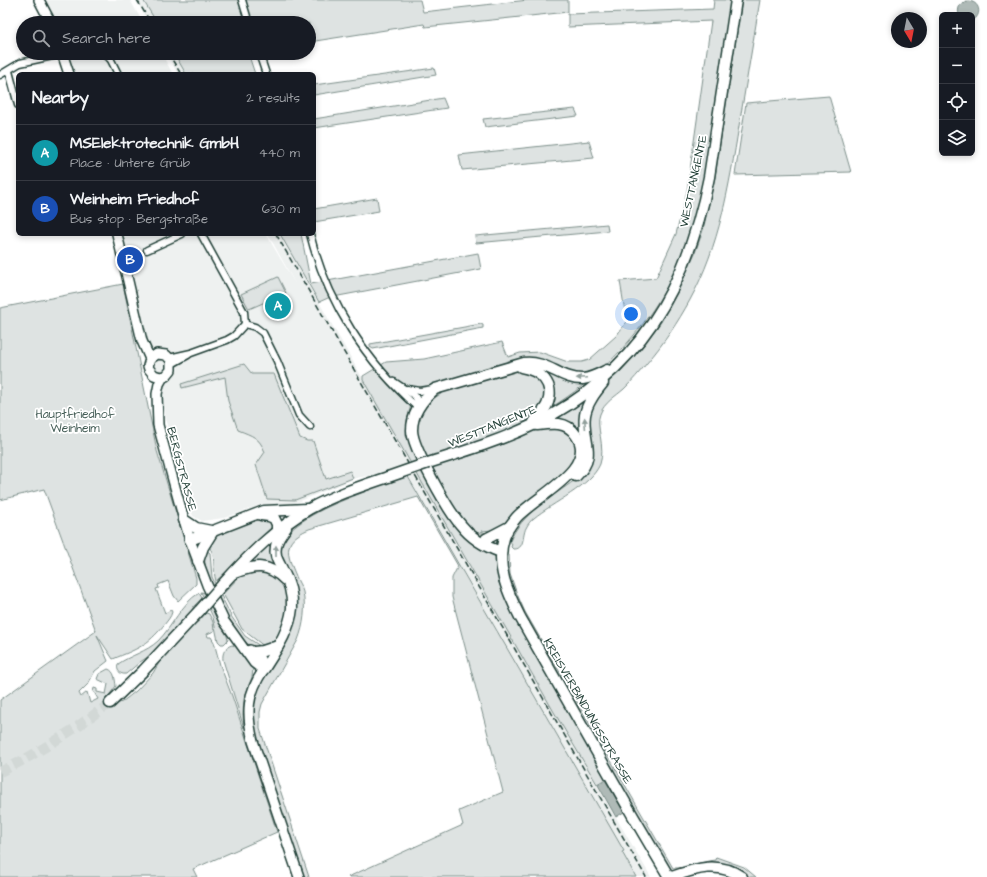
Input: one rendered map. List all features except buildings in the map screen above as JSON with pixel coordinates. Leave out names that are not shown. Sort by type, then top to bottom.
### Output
[{"type":"main road","points":[[39,0],[47,16]]},
{"type":"main road","name":"WESTTANGENTE","points":[[110,703],[143,671],[254,552],[277,531],[309,509],[333,497],[483,445],[531,426],[580,396],[618,366],[644,336],[662,309],[681,272],[696,232],[704,205],[709,177],[736,0]]},
{"type":"main road","points":[[64,60],[68,72]]},
{"type":"main road","name":"BERGSTRASSE","points":[[117,236],[144,347],[153,357],[149,362],[149,369],[158,376]]},
{"type":"main road","points":[[153,357],[164,354],[171,361]]},
{"type":"main road","name":"BERGSTRASSE","points":[[158,376],[170,372],[171,361]]},
{"type":"main road","points":[[501,552],[486,546],[460,525],[418,451],[412,431],[415,416],[425,397],[435,389],[529,362],[566,376],[584,379],[618,366]]},
{"type":"main road","points":[[517,366],[531,369],[539,373],[545,380],[548,388],[549,397],[547,405],[531,426]]},
{"type":"main road","points":[[501,552],[514,529],[523,517],[572,479],[584,466],[589,452],[585,425],[585,413],[590,400],[609,374]]},
{"type":"main road","name":"BERGSTRASSE","points":[[158,376],[158,425],[190,540],[207,585],[224,621],[254,663],[263,669]]},
{"type":"main road","points":[[419,407],[451,385]]},
{"type":"main road","points":[[501,552],[503,540],[509,527],[517,517],[526,508],[568,476],[576,467],[580,458],[580,440],[570,428],[556,423],[531,426]]},
{"type":"main road","points":[[190,540],[268,511],[309,509]]},
{"type":"main road","points":[[255,515],[270,516],[274,518],[277,531]]},
{"type":"main road","points":[[184,520],[196,528],[213,532]]},
{"type":"main road","points":[[291,521],[276,545],[275,552],[277,560],[288,582],[291,595],[292,607],[290,621],[278,646],[263,669],[253,689],[248,711],[253,741],[299,877]]},
{"type":"main road","points":[[486,539],[509,527]]},
{"type":"main road","points":[[198,561],[203,547],[213,532]]},
{"type":"main road","points":[[474,537],[486,539],[499,546],[501,552]]},
{"type":"main road","name":"KREISVERBINDUNGSSTRASSE","points":[[501,552],[503,577],[508,593],[520,617],[633,816],[671,877]]},
{"type":"main road","points":[[232,574],[254,567],[264,567],[279,574],[288,582]]},
{"type":"main road","points":[[240,644],[254,652],[260,659],[263,669]]},
{"type":"main road","points":[[254,652],[264,651],[278,646]]},
{"type":"main road","points":[[671,877],[701,869],[717,867],[730,870],[742,877]]},
{"type":"main road","points":[[690,877],[701,869]]},
{"type":"street","points":[[242,0],[247,16]]},
{"type":"street","points":[[0,75],[9,71],[20,63],[34,60]]},
{"type":"street","points":[[111,60],[117,72]]},
{"type":"street","points":[[261,60],[265,72]]},
{"type":"street","points":[[9,71],[16,97]]},
{"type":"street","points":[[147,250],[178,236]]},
{"type":"street","points":[[171,361],[234,336],[245,324],[244,312],[202,236]]},
{"type":"street","points":[[311,236],[321,270],[340,313],[368,355],[419,407]]},
{"type":"street","points":[[245,324],[255,327],[262,333],[277,361],[299,415],[310,427]]},
{"type":"street","points":[[391,380],[405,388],[417,398],[419,407]]},
{"type":"street","points":[[405,388],[420,391],[435,389]]},
{"type":"shaded area","points":[[43,0],[130,0],[139,16],[51,16]]},
{"type":"shaded area","points":[[136,0],[143,0],[153,16],[145,16]]},
{"type":"shaded area","points":[[967,1],[975,3],[979,12],[975,18],[975,12],[958,12],[960,6]]},
{"type":"shaded area","points":[[68,60],[165,60],[172,72],[71,72]]},
{"type":"shaded area","points":[[170,60],[178,60],[185,72],[177,72]]},
{"type":"shaded area","points":[[121,236],[267,236],[296,285],[269,236],[281,236],[554,712],[651,877],[636,877],[622,852],[624,851],[409,477],[401,466],[378,474],[356,478],[293,504],[263,504],[224,518],[202,521],[193,516],[171,447],[163,404],[141,324]]},
{"type":"shaded area","points":[[605,780],[624,812],[616,817],[598,785]]},
{"type":"green space","points":[[143,0],[420,0],[423,12],[528,0],[568,0],[568,12],[425,27],[424,24],[316,41],[316,16],[153,16]]},
{"type":"green space","points":[[714,0],[731,0],[699,203],[689,238],[675,271],[658,302],[638,331],[614,357],[588,381],[560,402],[529,420],[484,440],[439,456],[435,454],[426,458],[419,443],[417,432],[418,420],[427,404],[435,397],[450,389],[420,393],[412,401],[407,420],[406,436],[437,493],[496,556],[499,583],[508,601],[607,778],[597,784],[363,380],[363,376],[386,362],[424,359],[502,342],[508,357],[520,353],[540,352],[568,362],[582,362],[589,360],[616,336],[628,320],[626,318],[620,281],[656,278],[676,234],[687,191],[711,21],[568,27],[568,14],[713,9]]},
{"type":"green space","points":[[742,0],[760,0],[727,193],[709,258],[690,300],[659,348],[633,380],[607,403],[602,410],[599,424],[602,457],[595,472],[580,487],[532,520],[526,528],[520,547],[513,549],[510,541],[515,531],[529,514],[575,480],[588,413],[607,383],[622,370],[661,322],[677,293],[695,253],[703,230],[715,177]]},
{"type":"green space","points":[[178,60],[250,60],[254,72],[185,72]]},
{"type":"green space","points":[[434,68],[436,75],[316,95],[316,85]]},
{"type":"green space","points":[[829,96],[851,172],[735,175],[746,103]]},
{"type":"green space","points":[[443,98],[447,108],[316,128],[316,119]]},
{"type":"green space","points":[[575,109],[578,116],[485,127],[483,119]]},
{"type":"green space","points":[[589,141],[594,158],[462,170],[459,155]]},
{"type":"green space","points":[[377,198],[379,211],[316,222],[316,209]]},
{"type":"green space","points":[[607,224],[608,231],[476,243],[475,236]]},
{"type":"green space","points":[[281,236],[301,236],[311,284],[478,253],[481,269],[328,298],[319,302]]},
{"type":"green space","points":[[278,277],[286,293],[249,309],[241,294]]},
{"type":"green space","name":"Hauptfriedhof Weinheim","points":[[123,284],[157,451],[196,578],[196,584],[178,601],[174,596],[168,581],[158,585],[159,588],[156,589],[165,613],[171,610],[172,612],[169,619],[158,632],[141,646],[113,659],[97,635],[108,661],[95,671],[88,684],[79,693],[81,697],[87,692],[90,703],[98,699],[93,692],[94,688],[97,689],[97,692],[106,694],[108,684],[97,679],[99,674],[108,669],[113,674],[116,686],[107,700],[113,705],[122,702],[136,691],[153,673],[163,656],[187,629],[199,621],[206,613],[209,614],[213,622],[214,631],[207,634],[208,637],[211,637],[214,642],[220,665],[232,696],[277,832],[193,869],[197,877],[0,877],[0,700],[96,631],[44,489],[0,500],[0,308]]},
{"type":"green space","points":[[481,324],[483,325],[483,328],[373,349],[370,347],[370,344]]},
{"type":"green space","points":[[244,364],[252,374],[274,374],[300,438],[307,441],[313,441],[326,479],[350,471],[353,478],[295,500],[267,499],[256,465],[265,452],[258,440],[238,430],[228,401],[225,377],[182,388],[181,384]]},
{"type":"green space","points":[[589,394],[583,438],[550,420]]},
{"type":"green space","points":[[543,427],[564,428],[577,443],[575,463],[496,532],[493,530],[481,531],[488,534],[467,531],[428,468],[449,460],[470,456]]},
{"type":"green space","points":[[407,475],[624,851],[622,852],[636,877],[348,877],[463,825],[459,811],[503,792],[452,597],[452,578],[458,566],[418,497],[309,529],[293,539],[288,550],[291,564],[303,592],[303,622],[298,640],[262,704],[260,712],[260,729],[309,877],[303,877],[262,760],[253,719],[254,705],[260,683],[272,664],[276,661],[289,638],[294,621],[279,542],[298,525],[318,512]]},
{"type":"green space","points":[[257,518],[271,519],[273,527],[270,532],[216,581],[212,552],[207,545],[217,535]]},
{"type":"green space","points":[[278,536],[282,572],[249,565],[248,562]]},
{"type":"green space","points":[[205,549],[210,553],[212,577],[231,616],[245,636],[260,646],[255,647],[248,644],[234,628],[227,616],[208,577],[204,552]]},
{"type":"green space","points":[[509,555],[510,574],[525,612],[673,868],[715,860],[716,857],[744,867],[756,877],[747,877],[737,869],[675,872],[671,870],[618,782],[522,614],[507,575],[506,560]]},
{"type":"green space","points":[[264,570],[282,583],[288,601],[286,619],[282,628],[272,642],[265,647],[242,629],[223,594],[238,578],[247,572]]},
{"type":"green space","points":[[201,592],[205,593],[227,636],[228,640],[224,644],[221,644],[218,641],[213,617]]},
{"type":"green space","points":[[199,593],[202,598],[194,606],[190,614],[157,651],[140,662],[126,674],[119,672],[118,664],[149,648],[158,641],[187,603]]},
{"type":"green space","points":[[232,645],[237,647],[253,669],[252,677],[244,699],[244,728],[223,660],[224,651]]},
{"type":"tunnel","points":[[0,772],[29,757],[84,722],[110,703]]},
{"type":"railway","points":[[137,0],[147,16]]},
{"type":"railway","points":[[172,60],[180,72]]},
{"type":"railway","points":[[277,236],[646,877]]},
{"type":"place","name":"Weinheim Friedhof","points":[[130,260]]},
{"type":"place","name":"MSElektrotechnik GmbH","points":[[278,306]]}]
